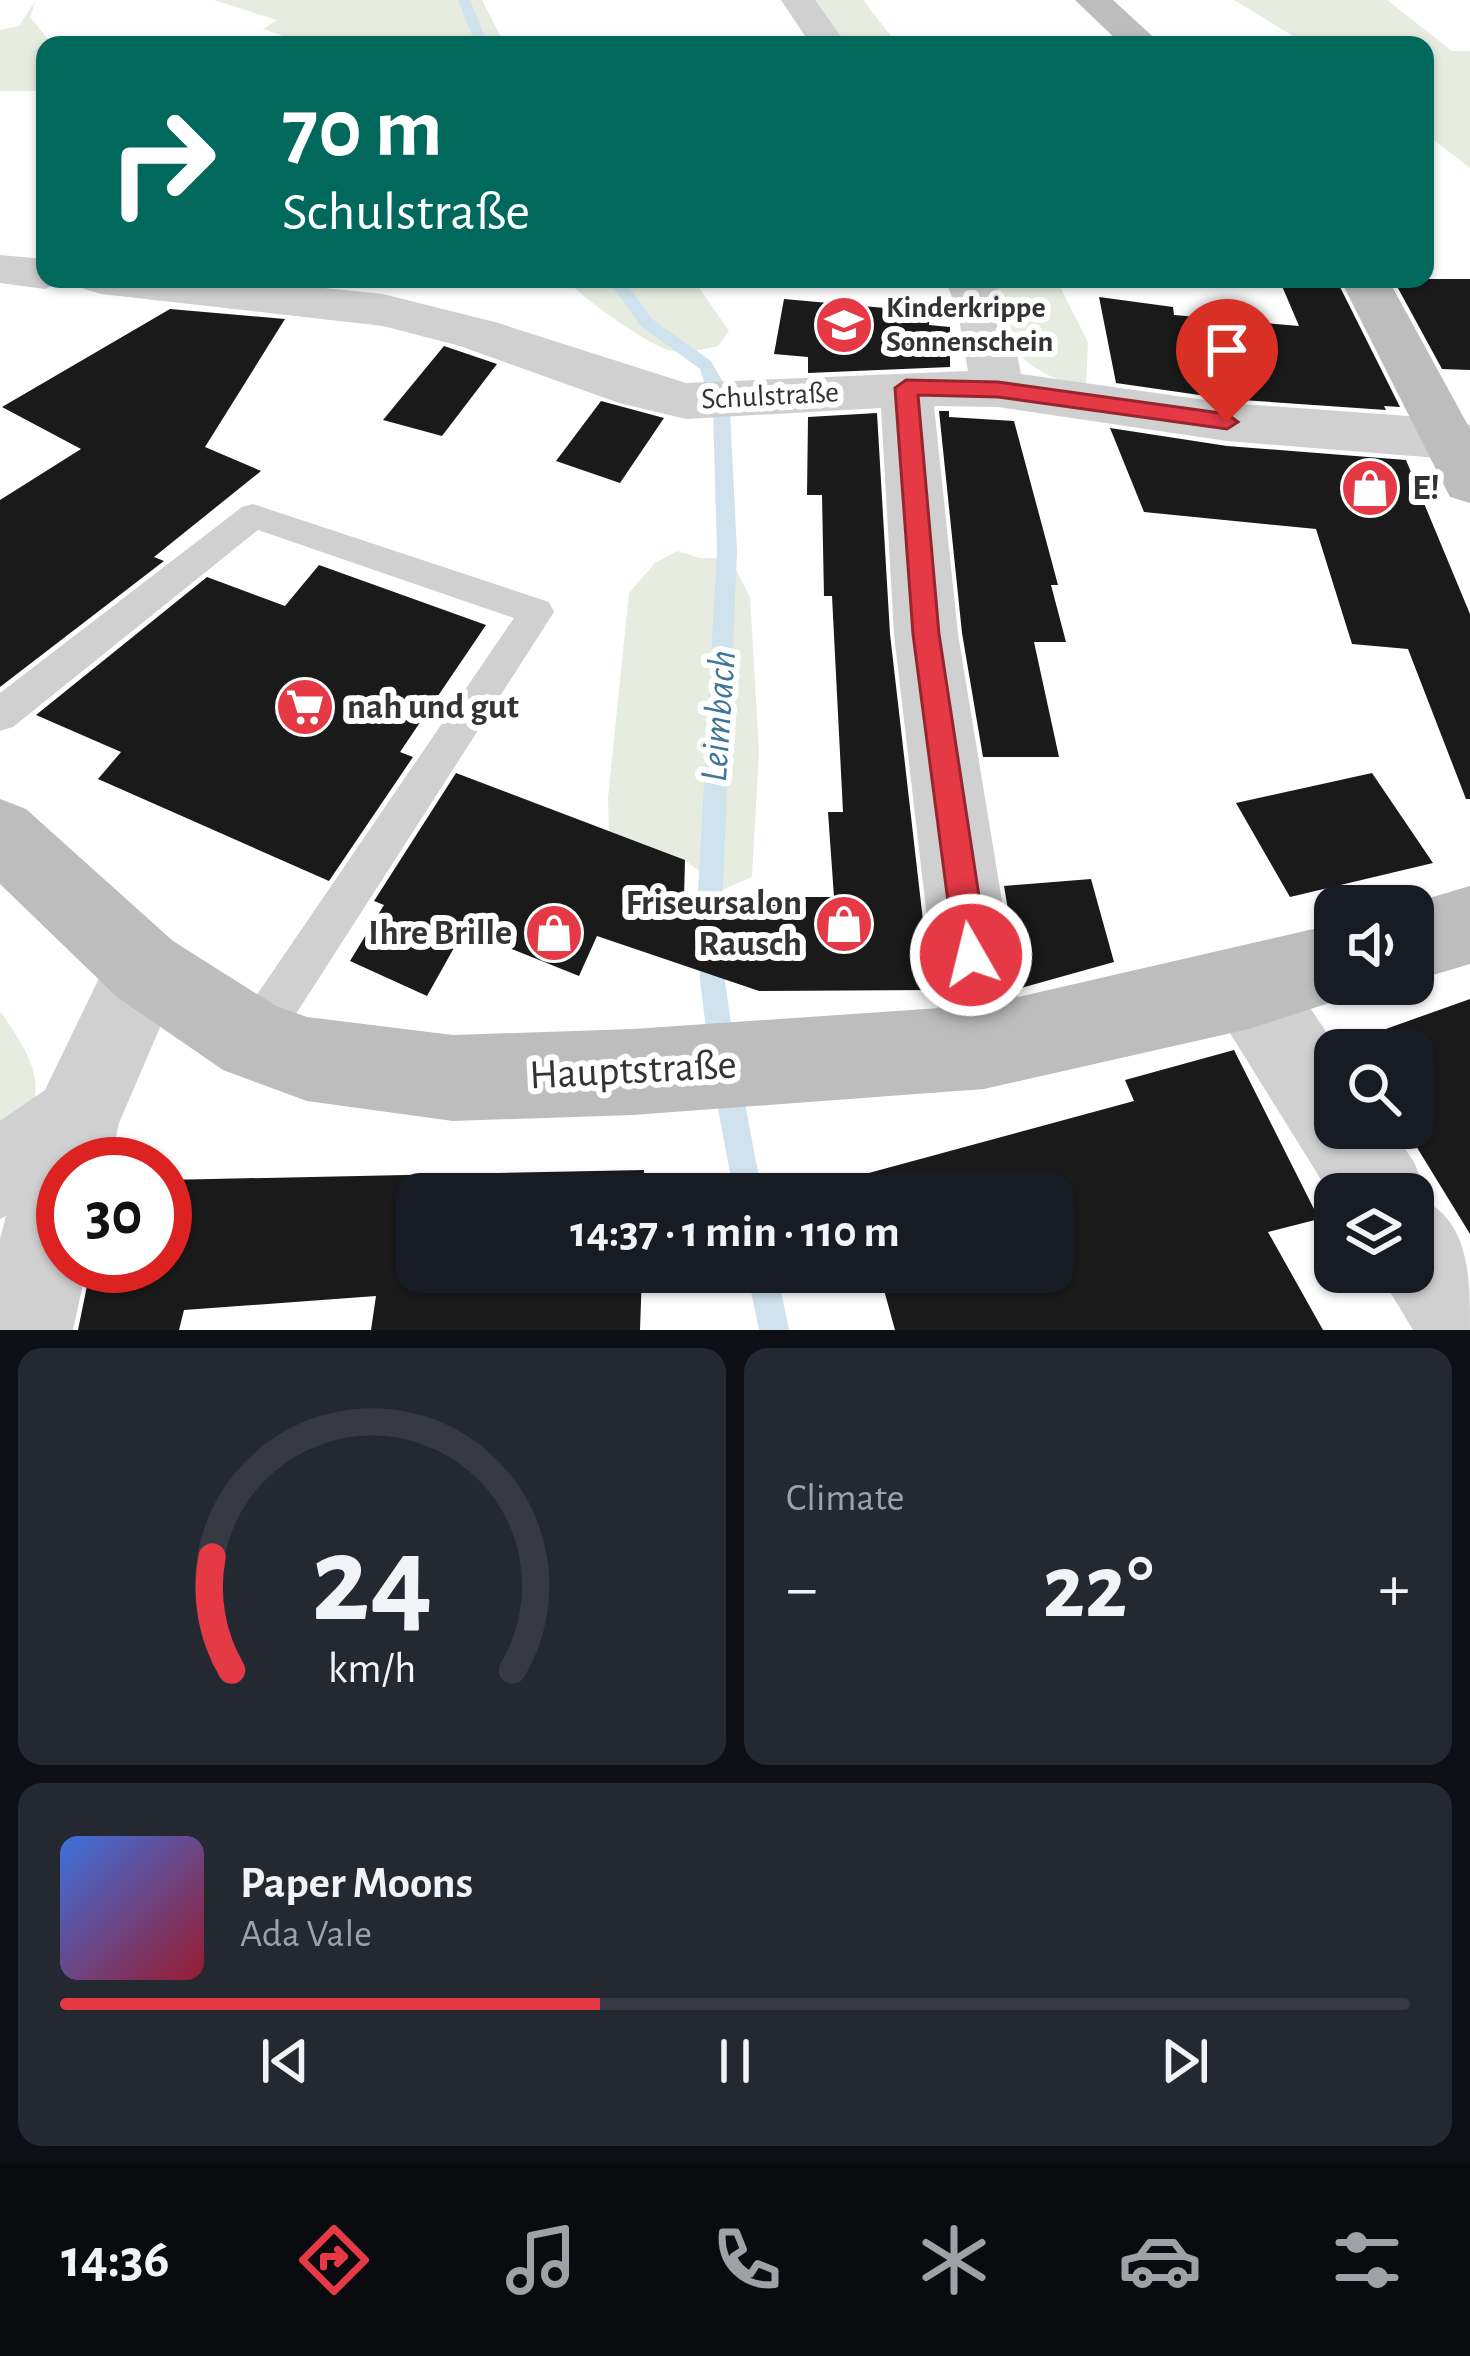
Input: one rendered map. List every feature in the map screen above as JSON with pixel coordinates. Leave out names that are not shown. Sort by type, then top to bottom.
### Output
[{"type":"street","points":[[798,0],[823,36]]},
{"type":"street","points":[[1092,0],[1134,36]]},
{"type":"street","points":[[0,269],[36,273]]},
{"type":"street","name":"Schulstraße","points":[[183,288],[383,310],[477,334],[638,390],[686,401],[906,388],[998,389],[1460,460]]},
{"type":"street","points":[[973,288],[983,313],[998,389]]},
{"type":"street","points":[[1369,288],[1460,460]]},
{"type":"street","points":[[906,388],[926,634],[984,1047]]},
{"type":"street","name":"Hauptstraße","points":[[0,834],[145,969],[253,1040],[307,1059],[453,1078],[633,1072],[984,1047],[1314,970]]},
{"type":"street","points":[[1434,935],[1470,925]]},
{"type":"street","points":[[75,1137],[145,969]]},
{"type":"street","points":[[1249,988],[1314,1089]]},
{"type":"street","points":[[0,1174],[36,1163]]},
{"type":"street","points":[[1434,1276],[1469,1330]]},
{"type":"street","points":[[24,1330],[36,1282]]},
{"type":"lane","points":[[0,715],[253,516],[537,612],[253,1040]]},
{"type":"shaded area","points":[[36,0],[30,17],[46,36],[36,36],[36,91],[0,91],[0,30],[19,26]]},
{"type":"shaded area","points":[[214,0],[482,0],[500,36],[284,36],[263,29],[277,20]]},
{"type":"shaded area","points":[[798,0],[863,0],[891,36],[823,36]]},
{"type":"shaded area","points":[[1234,0],[1387,0],[1433,36],[1293,36]]},
{"type":"shaded area","points":[[1434,37],[1452,51],[1470,51],[1470,168],[1434,140]]},
{"type":"shaded area","points":[[576,288],[699,288],[729,331],[718,346],[669,350]]},
{"type":"shaded area","points":[[975,288],[1061,288],[1088,342],[1086,386],[1044,373],[1003,334]]},
{"type":"shaded area","points":[[677,551],[700,558],[730,558],[750,597],[759,752],[752,877],[722,890],[685,860],[609,831],[608,798],[629,593],[655,563]]},
{"type":"shaded area","points":[[0,1011],[31,1065],[35,1098],[30,1114],[0,1147]]},
{"type":"building","points":[[1434,279],[1470,279],[1470,370],[1442,369],[1398,288],[1434,288]]},
{"type":"building","points":[[1283,288],[1340,288],[1400,407],[1384,406],[1386,410],[1227,399],[1116,383],[1099,297],[1173,307],[1174,315],[1299,326]]},
{"type":"building","points":[[784,299],[930,312],[929,325],[950,327],[950,367],[808,373],[808,357],[774,354]]},
{"type":"building","points":[[170,309],[285,319],[205,447],[261,471],[154,557],[164,561],[0,687],[0,500],[81,449],[2,407]]},
{"type":"building","points":[[444,346],[497,364],[442,436],[383,420]]},
{"type":"building","points":[[601,401],[664,418],[620,483],[556,461]]},
{"type":"building","points":[[939,411],[949,411],[949,417],[1014,421],[1058,585],[1051,585],[1066,642],[1034,642],[1059,757],[983,757],[962,633]]},
{"type":"building","points":[[877,413],[890,634],[931,990],[759,991],[597,936],[579,976],[464,930],[427,996],[350,961],[384,905],[374,901],[456,773],[685,860],[684,897],[834,897],[828,812],[843,812],[832,596],[824,596],[822,495],[807,495],[808,417]]},
{"type":"building","points":[[1110,428],[1227,446],[1406,460],[1470,614],[1470,799],[1466,799],[1408,649],[1352,644],[1316,529],[1144,512]]},
{"type":"building","points":[[319,565],[486,625],[400,752],[413,757],[329,881],[98,779],[121,752],[36,715],[207,577],[285,606]]},
{"type":"building","points":[[1372,773],[1433,863],[1340,885],[1314,885],[1314,891],[1290,897],[1236,803]]},
{"type":"building","points":[[1091,879],[1114,962],[1021,988],[1004,886]]},
{"type":"building","points":[[1470,999],[1470,1234],[1418,1149],[1434,1149],[1434,1029],[1386,1029]]},
{"type":"building","points":[[1234,1050],[1314,1209],[1314,1220],[1268,1232],[1323,1330],[895,1330],[885,1293],[1074,1293],[1074,1173],[869,1173],[1134,1101],[1125,1080]]},
{"type":"building","points":[[644,1170],[644,1173],[500,1173]]},
{"type":"building","points":[[396,1175],[396,1293],[641,1293],[640,1330],[371,1330],[376,1296],[184,1310],[179,1330],[78,1330],[86,1293],[192,1293],[192,1179]]},
{"type":"waterway","name":"Leimbach","points":[[464,0],[478,36]]},
{"type":"waterway","name":"Leimbach","points":[[621,288],[647,323],[705,365],[721,411],[727,551],[709,910],[722,1052]]},
{"type":"waterway","name":"Leimbach","points":[[727,1082],[744,1173]]},
{"type":"waterway","name":"Leimbach","points":[[766,1293],[774,1330]]},
{"type":"place","name":"Kinderkrippe Sonnenschein","points":[[844,325]]},
{"type":"place","name":"E!","points":[[1370,488]]},
{"type":"place","name":"nah und gut","points":[[305,707]]},
{"type":"place","name":"Friseursalon Rausch","points":[[844,924]]},
{"type":"place","name":"Ihre Brille","points":[[554,933]]},
{"type":"route","points":[[971,955],[926,634],[906,388],[998,389],[1227,422]]}]
